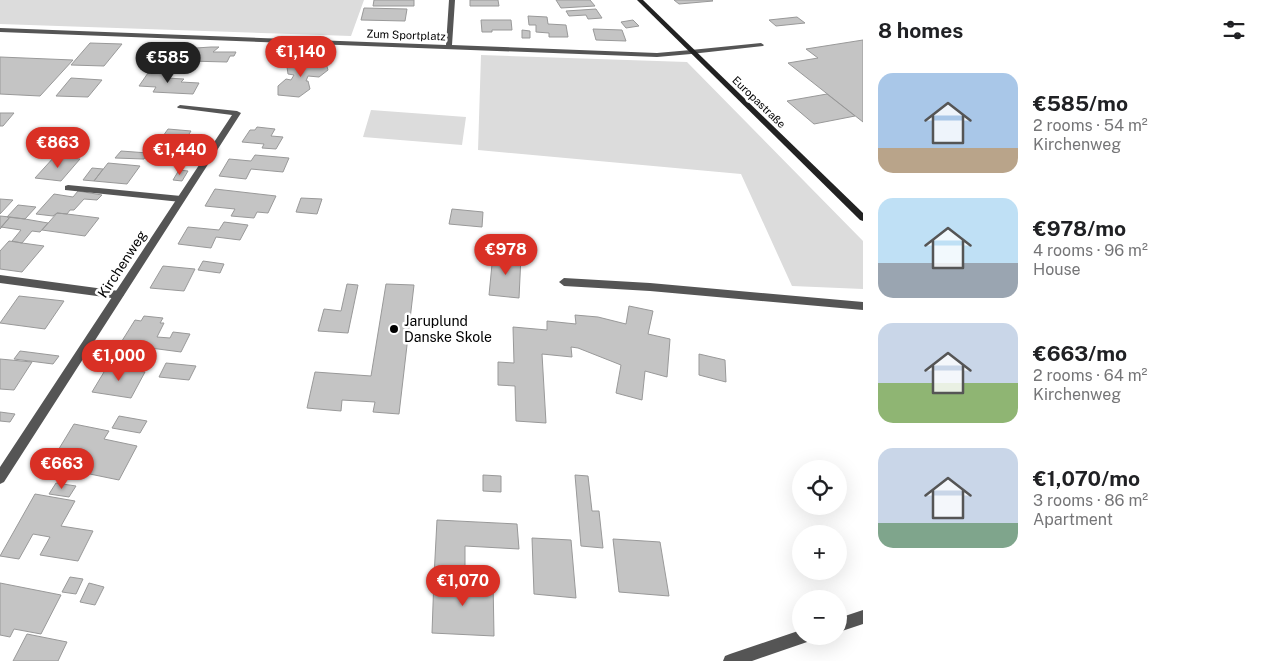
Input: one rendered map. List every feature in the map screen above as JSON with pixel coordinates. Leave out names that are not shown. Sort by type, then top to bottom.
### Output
[{"type":"main road","name":"Europastraße","points":[[640,0],[691,52],[863,218]]},
{"type":"street","points":[[449,47],[452,0]]},
{"type":"street","name":"Zum Sportplatz","points":[[0,30],[657,54],[761,45]]},
{"type":"street","name":"Kirchenweg","points":[[0,478],[237,113],[180,107]]},
{"type":"street","points":[[68,188],[181,198]]},
{"type":"street","points":[[0,279],[118,295]]},
{"type":"street","points":[[564,282],[650,287],[863,306]]},
{"type":"street","points":[[847,622],[863,617]]},
{"type":"street","points":[[730,661],[792,640]]},
{"type":"shaded area","points":[[0,0],[364,0],[351,36],[0,24]]},
{"type":"shaded area","points":[[481,55],[687,62],[863,241],[863,289],[792,286],[741,174],[478,150]]},
{"type":"shaded area","points":[[371,110],[466,117],[462,145],[363,137]]},
{"type":"building","points":[[374,0],[414,0],[414,6],[373,6]]},
{"type":"building","points":[[470,0],[498,0],[499,6],[470,6]]},
{"type":"building","points":[[556,0],[590,0],[595,6],[561,8]]},
{"type":"building","points":[[674,0],[712,0],[713,1],[679,4]]},
{"type":"building","points":[[364,8],[407,9],[405,21],[361,20]]},
{"type":"building","points":[[596,9],[602,18],[588,19],[586,15],[569,16],[566,11]]},
{"type":"building","points":[[528,16],[547,17],[548,24],[566,25],[568,37],[549,37],[549,33],[536,32],[536,25],[529,25]]},
{"type":"building","points":[[797,17],[805,23],[776,26],[769,20]]},
{"type":"building","points":[[481,20],[511,20],[512,30],[482,32]]},
{"type":"building","points":[[633,20],[639,26],[626,28],[621,22]]},
{"type":"building","points":[[593,29],[622,30],[626,41],[596,40]]},
{"type":"building","points":[[522,30],[530,31],[530,38],[522,38]]},
{"type":"building","points":[[863,40],[863,122],[788,63],[818,58],[806,49]]},
{"type":"building","points":[[90,43],[122,44],[104,66],[71,65]]},
{"type":"building","points":[[161,46],[163,50],[159,50],[160,53],[176,48],[178,51],[174,52],[177,60],[160,64],[159,58],[145,61],[142,52]]},
{"type":"building","points":[[219,47],[213,52],[236,52],[234,56],[230,56],[227,62],[188,61],[196,48]]},
{"type":"building","points":[[0,57],[73,60],[40,96],[0,94]]},
{"type":"building","points":[[296,61],[326,63],[328,70],[319,77],[308,76],[306,81],[308,81],[310,89],[299,97],[278,95],[278,86],[286,79],[291,80],[294,75],[288,74],[287,67]]},
{"type":"building","points":[[148,73],[169,74],[166,78],[184,79],[181,82],[199,83],[193,94],[153,92],[156,87],[139,86]]},
{"type":"building","points":[[71,78],[102,80],[88,97],[56,96]]},
{"type":"building","points":[[827,94],[855,116],[814,124],[787,101]]},
{"type":"building","points":[[0,113],[14,113],[3,126],[0,126]]},
{"type":"building","points":[[257,127],[275,129],[271,136],[283,137],[276,149],[262,148],[264,144],[242,142],[250,130],[255,130]]},
{"type":"building","points":[[168,129],[191,131],[187,137],[193,138],[185,150],[171,148],[167,155],[151,153]]},
{"type":"building","points":[[121,151],[148,153],[144,159],[115,158]]},
{"type":"building","points":[[255,155],[289,158],[283,172],[251,169],[246,179],[219,176],[229,159],[251,161]]},
{"type":"building","points":[[55,156],[80,159],[61,181],[35,178]]},
{"type":"building","points":[[108,163],[140,166],[127,184],[94,181]]},
{"type":"building","points":[[92,168],[103,169],[94,181],[83,180]]},
{"type":"building","points":[[179,170],[188,171],[182,181],[173,180]]},
{"type":"building","points":[[215,189],[276,196],[268,213],[257,212],[254,218],[231,216],[235,209],[205,206]]},
{"type":"building","points":[[78,191],[102,195],[97,200],[84,199],[74,210],[70,210],[67,214],[57,213],[53,216],[36,214],[54,194],[73,197]]},
{"type":"building","points":[[301,198],[322,199],[317,214],[296,212]]},
{"type":"building","points":[[0,199],[13,200],[0,214]]},
{"type":"building","points":[[18,205],[36,207],[25,219],[7,217]]},
{"type":"building","points":[[452,209],[483,212],[482,227],[449,224]]},
{"type":"building","points":[[57,213],[99,218],[85,236],[42,230]]},
{"type":"building","points":[[0,216],[10,217],[0,229]]},
{"type":"building","points":[[10,217],[48,223],[40,232],[32,231],[22,243],[12,241],[21,230],[1,227]]},
{"type":"building","points":[[224,222],[248,225],[240,240],[216,237],[211,248],[178,244],[188,227],[219,230]]},
{"type":"building","points":[[9,241],[44,246],[22,272],[0,269],[0,251]]},
{"type":"building","points":[[493,254],[521,256],[519,298],[489,295]]},
{"type":"building","points":[[203,261],[224,264],[220,273],[198,270]]},
{"type":"building","points":[[163,266],[195,269],[184,291],[150,288]]},
{"type":"building","points":[[347,284],[358,285],[348,333],[318,331],[324,309],[341,311]]},
{"type":"building","name":"Jaruplund Danske Skole","points":[[386,284],[414,285],[399,414],[373,412],[375,402],[342,400],[341,411],[307,408],[315,372],[371,376]]},
{"type":"building","points":[[19,296],[64,301],[45,329],[0,323]]},
{"type":"building","points":[[629,306],[653,311],[648,334],[670,339],[667,377],[645,371],[642,400],[616,393],[621,365],[571,347],[572,357],[542,354],[546,423],[516,421],[515,386],[498,385],[498,362],[514,363],[513,327],[547,330],[547,321],[576,324],[575,315],[598,317],[626,324]]},
{"type":"building","points":[[144,316],[163,318],[160,323],[164,323],[157,337],[170,338],[173,332],[190,334],[181,352],[120,344],[135,320],[141,321]]},
{"type":"building","points":[[20,351],[59,356],[53,364],[14,359]]},
{"type":"building","points":[[699,354],[725,360],[726,382],[699,375]]},
{"type":"building","points":[[0,359],[32,362],[14,390],[0,389]]},
{"type":"building","points":[[166,363],[196,366],[189,380],[159,377]]},
{"type":"building","points":[[107,367],[145,372],[131,398],[92,392]]},
{"type":"building","points":[[0,412],[15,414],[10,422],[0,421]]},
{"type":"building","points":[[119,416],[147,421],[140,433],[112,428]]},
{"type":"building","points":[[74,424],[109,431],[104,439],[137,446],[119,480],[80,472],[88,458],[57,452]]},
{"type":"building","points":[[483,475],[501,476],[501,492],[483,491]]},
{"type":"building","points":[[575,475],[588,476],[592,511],[599,511],[603,548],[581,546]]},
{"type":"building","points":[[56,483],[76,486],[69,497],[49,494]]},
{"type":"building","points":[[35,494],[75,501],[61,526],[93,531],[78,561],[40,555],[50,537],[33,534],[19,559],[0,556]]},
{"type":"building","points":[[437,520],[517,524],[519,549],[465,546],[465,578],[434,577]]},
{"type":"building","points":[[532,538],[571,540],[576,598],[534,594]]},
{"type":"building","points":[[613,539],[660,542],[669,596],[619,592]]},
{"type":"building","points":[[70,577],[83,579],[76,594],[62,592]]},
{"type":"building","points":[[434,577],[493,580],[494,636],[432,633]]},
{"type":"building","points":[[0,583],[61,595],[41,634],[14,629],[10,637],[0,635]]},
{"type":"building","points":[[89,583],[104,587],[95,605],[80,602]]},
{"type":"building","points":[[27,634],[67,642],[58,661],[13,661]]},
{"type":"place","name":"Jaruplund Danske Skole","points":[[394,329]]}]
